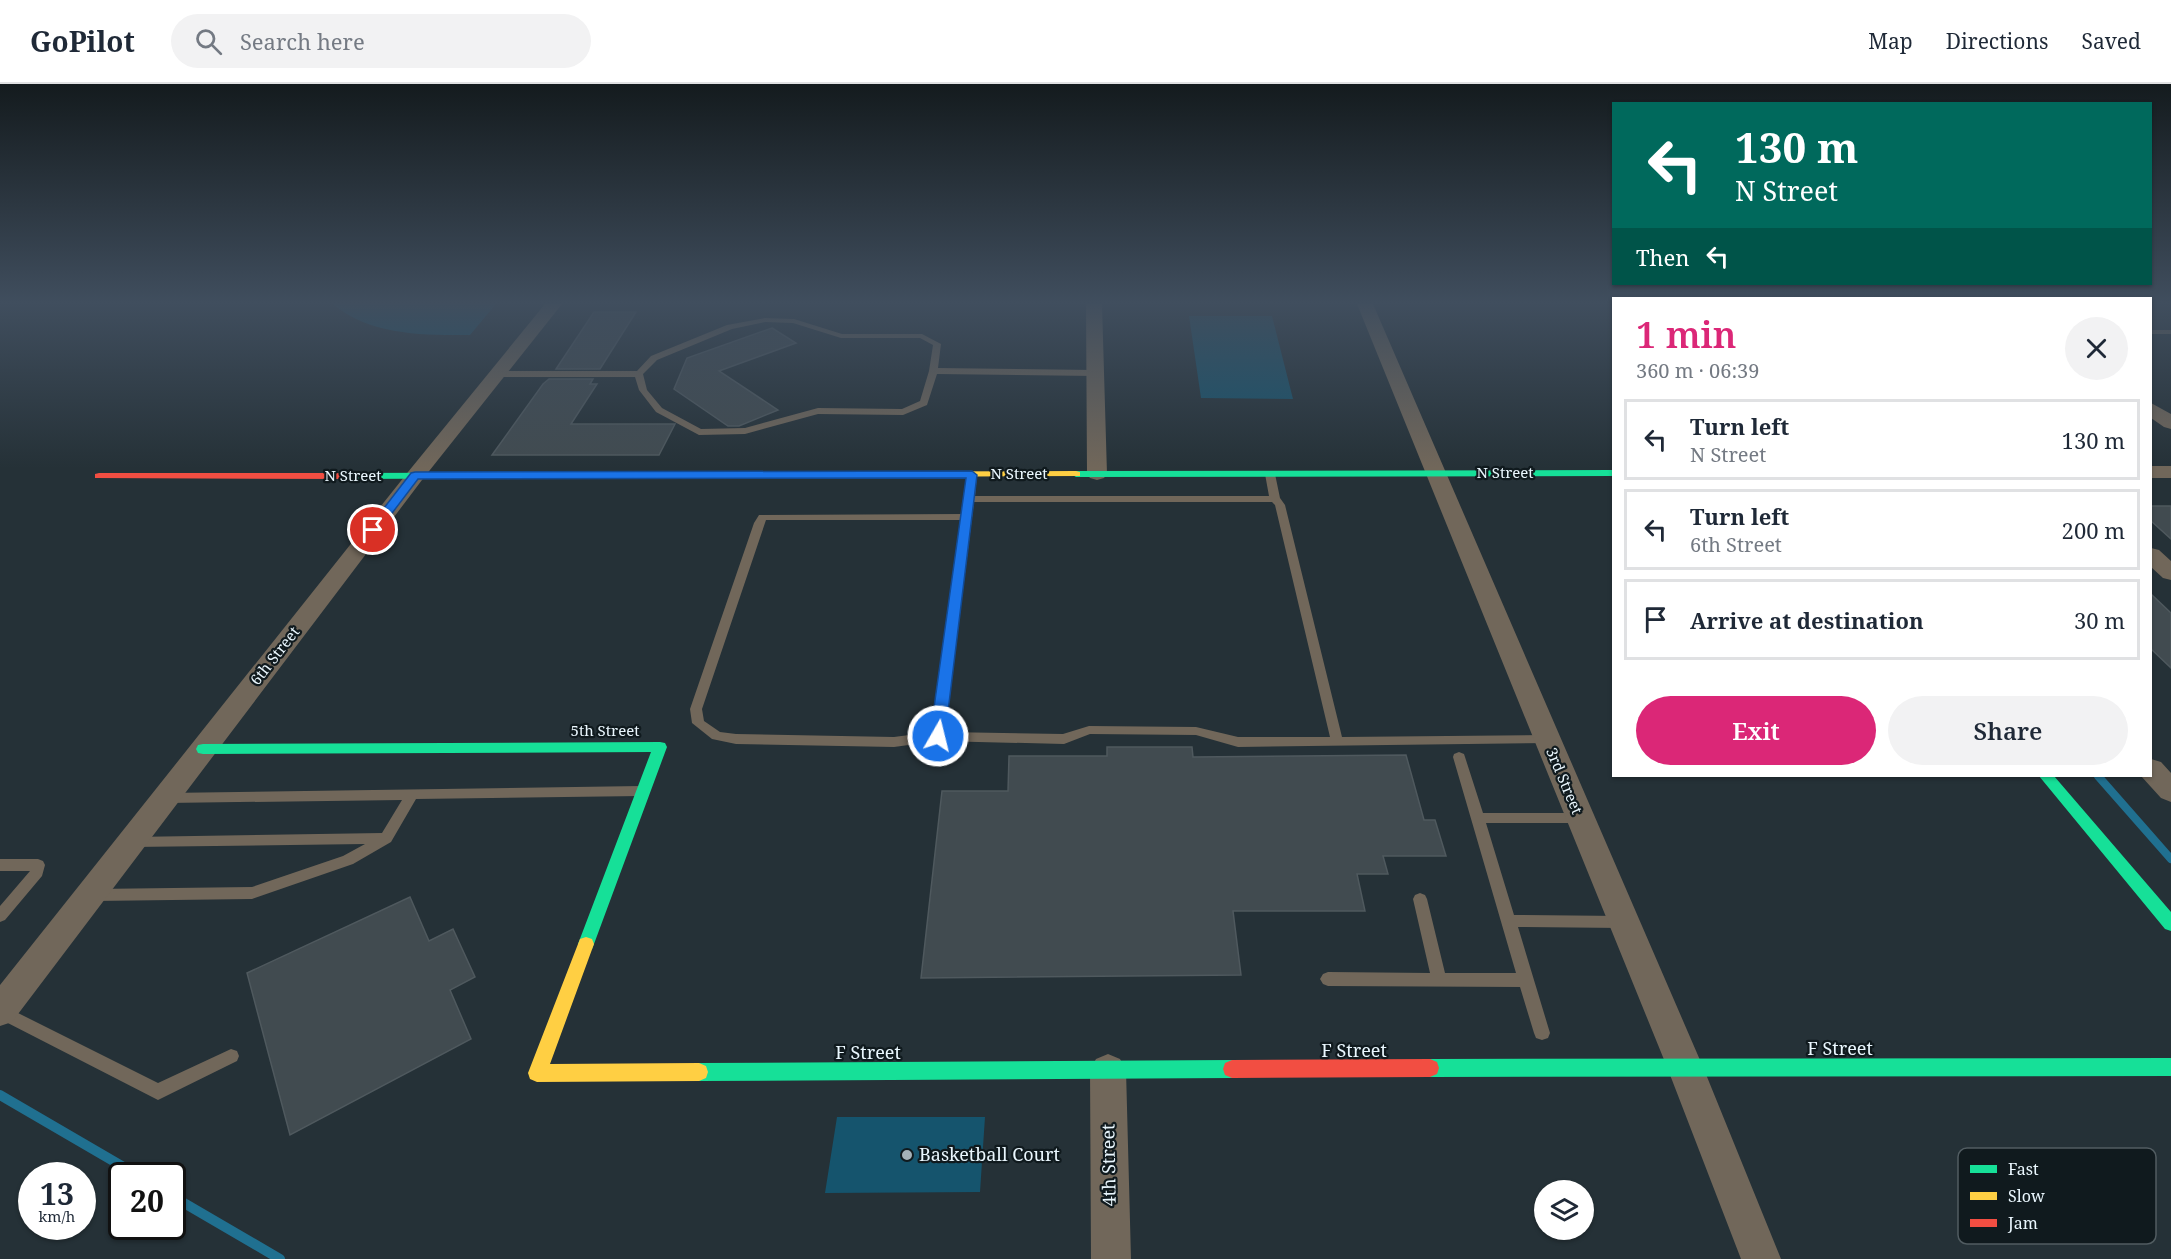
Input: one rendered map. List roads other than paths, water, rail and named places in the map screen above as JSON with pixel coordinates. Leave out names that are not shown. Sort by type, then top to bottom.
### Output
[{"type":"street","name":"6th Street","points":[[3,1003],[90,895],[415,476],[511,359]]},
{"type":"street","points":[[1095,359],[1097,474]]},
{"type":"street","name":"3rd Street","points":[[1388,359],[1685,1067],[1761,1259]]},
{"type":"street","points":[[2152,410],[2171,423]]},
{"type":"street","points":[[2152,472],[2171,472]]},
{"type":"street","name":"N Street","points":[[99,476],[1612,473]]},
{"type":"street","points":[[2152,556],[2171,573]]},
{"type":"street","name":"5th Street","points":[[203,749],[660,747],[537,1073]]},
{"type":"street","points":[[2152,770],[2171,791]]},
{"type":"street","points":[[2047,777],[2171,924]]},
{"type":"street","name":"F Street","points":[[537,1073],[2171,1067]]},
{"type":"street","points":[[2133,1068],[2171,1080]]},
{"type":"street","name":"4th Street","points":[[1108,1070],[1111,1259]]},
{"type":"lane","points":[[499,374],[639,374],[653,359]]},
{"type":"lane","points":[[639,374],[642,390],[659,410],[699,432],[745,431],[818,411],[903,412],[924,404],[935,359]]},
{"type":"lane","points":[[933,371],[1095,373]]},
{"type":"lane","points":[[1270,474],[1275,499],[1280,506],[1337,741]]},
{"type":"lane","points":[[938,736],[972,475]]},
{"type":"lane","points":[[969,499],[1275,499]]},
{"type":"lane","points":[[967,517],[763,517],[696,709],[698,723],[717,736],[736,739],[894,742],[938,736],[1064,739],[1089,730],[1196,731],[1238,742],[1547,740]]},
{"type":"lane","points":[[1459,757],[1542,1033]]},
{"type":"lane","points":[[165,798],[643,791]]},
{"type":"lane","points":[[90,895],[252,893],[348,860],[386,838],[412,795]]},
{"type":"lane","points":[[1477,818],[1580,818]]},
{"type":"lane","points":[[131,842],[386,838]]},
{"type":"lane","points":[[0,865],[38,865],[37,872],[0,916]]},
{"type":"lane","points":[[1420,899],[1439,979]]},
{"type":"lane","points":[[1508,921],[1624,922]]},
{"type":"lane","points":[[1328,978],[1526,980]]},
{"type":"lane","points":[[3,1003],[158,1092],[231,1056]]},
{"type":"waterway","points":[[2099,777],[2171,859]]},
{"type":"waterway","points":[[0,1095],[115,1162]]},
{"type":"waterway","points":[[186,1204],[280,1259]]},
{"type":"place","name":"Basketball Court","points":[[907,1155]]}]
